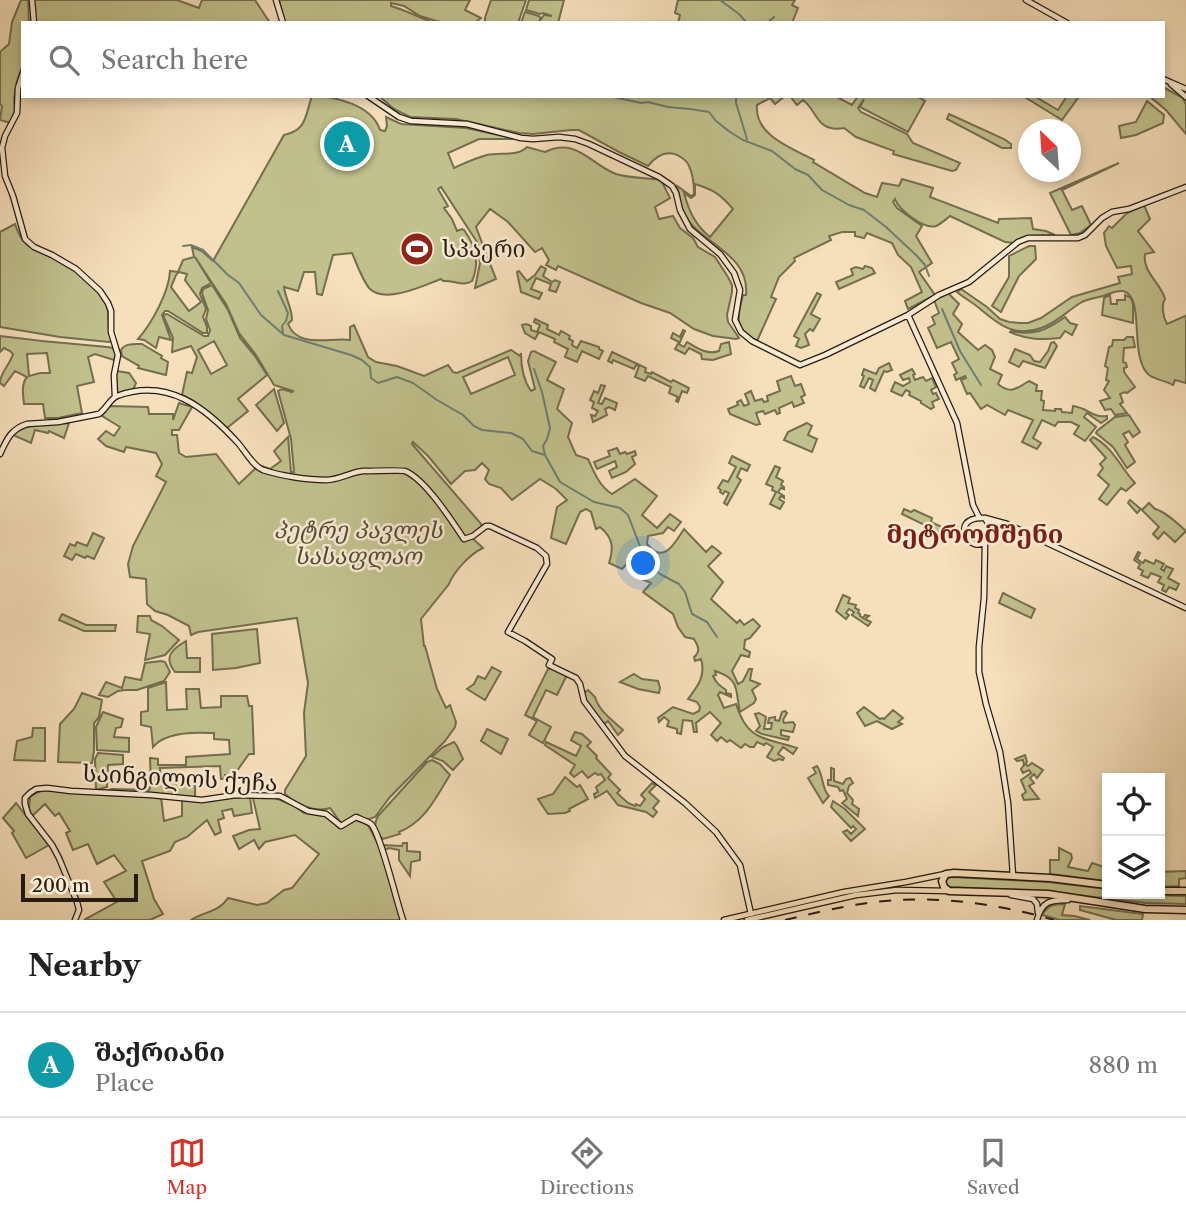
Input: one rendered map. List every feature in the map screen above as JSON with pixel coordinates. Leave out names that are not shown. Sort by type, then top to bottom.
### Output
[{"type":"highway","points":[[1102,884],[1050,878],[954,873],[946,874],[942,881],[949,891],[1048,894],[1145,909],[1186,910]]},
{"type":"highway","points":[[1165,891],[1186,891]]},
{"type":"main road","points":[[724,920],[844,891],[906,883],[946,874]]},
{"type":"main road","points":[[747,920],[856,894],[897,890],[949,891]]},
{"type":"street","points":[[32,0],[34,21]]},
{"type":"street","points":[[276,0],[282,21]]},
{"type":"street","points":[[1026,0],[1063,21]]},
{"type":"street","points":[[21,79],[18,88],[18,113],[5,136],[2,148],[5,176],[25,239],[34,247],[76,269],[100,291],[108,303],[111,311],[111,332],[118,355],[114,375],[115,397]]},
{"type":"street","points":[[1165,80],[1186,89]]},
{"type":"street","points":[[1170,83],[1186,97]]},
{"type":"street","points":[[371,98],[399,117],[411,121],[467,124],[521,138],[575,139],[659,177],[676,193],[680,210],[690,229],[720,254],[734,273],[740,290],[735,320],[741,332],[752,341],[800,365],[908,315],[927,301],[969,282],[1023,239],[1078,238],[1112,212],[1129,209],[1186,187]]},
{"type":"street","points":[[908,315],[955,417],[973,505],[971,519],[964,533],[983,557]]},
{"type":"street","points":[[0,454],[11,433],[20,426],[99,414],[115,397],[142,391],[172,394],[192,402],[223,427],[260,469],[328,480],[363,471],[404,470],[418,480],[435,499],[464,539],[486,526],[534,546],[543,553],[547,564],[508,632],[552,659],[549,665],[576,678],[584,701],[625,755],[685,803],[716,832],[740,865],[751,914]]},
{"type":"street","points":[[973,505],[991,528],[990,537],[985,542],[975,544]]},
{"type":"street","points":[[971,519],[982,518],[1010,525],[1186,608]]},
{"type":"street","points":[[991,528],[1001,522]]},
{"type":"street","points":[[985,542],[980,676],[1000,752],[1008,803],[1013,876]]},
{"type":"street","name":"საინგილოს ქუჩა","points":[[75,920],[79,910],[77,902],[59,858],[28,814],[25,804],[25,798],[37,789],[202,800],[236,794],[280,796],[308,811],[326,814],[341,826],[356,817],[374,827],[403,920]]},
{"type":"street","points":[[1003,893],[1033,899],[1036,902],[1037,920]]},
{"type":"street","points":[[1038,913],[1049,901],[1079,900]]},
{"type":"green space","points":[[21,0],[28,0],[29,21],[21,21],[21,70],[11,123],[0,120],[0,52],[9,44],[12,22]]},
{"type":"green space","points":[[32,0],[177,0],[199,8],[202,0],[255,0],[269,21],[34,21]]},
{"type":"green space","points":[[279,0],[470,0],[465,10],[481,18],[477,21],[436,21],[391,3],[391,6],[429,21],[284,21]]},
{"type":"green space","points":[[491,0],[526,0],[519,21],[485,21]]},
{"type":"green space","points":[[529,0],[564,0],[559,21],[522,21],[525,12],[541,19],[544,15],[552,16],[526,10]]},
{"type":"green space","points":[[678,0],[795,0],[792,5],[798,8],[793,21],[678,21],[680,15],[675,13]]},
{"type":"green space","points":[[1165,88],[1183,98],[1186,105],[1186,134],[1166,110],[1151,98],[1165,98]]},
{"type":"green space","name":"პეტრე პავლეს სასაფლაო","points":[[311,98],[331,98],[361,108],[376,121],[380,130],[385,131],[386,117],[401,124],[466,128],[517,139],[479,139],[448,153],[454,168],[483,156],[514,153],[527,147],[545,152],[566,148],[583,154],[616,174],[661,180],[670,198],[655,207],[659,219],[673,216],[698,247],[715,257],[732,285],[727,315],[728,322],[739,338],[713,336],[694,329],[670,313],[558,266],[556,270],[546,265],[549,260],[542,248],[535,252],[508,222],[490,209],[476,227],[496,279],[475,288],[480,263],[477,242],[441,187],[438,189],[448,206],[444,208],[457,231],[464,230],[473,248],[476,268],[472,281],[462,283],[441,279],[416,289],[386,295],[370,289],[352,253],[333,255],[322,295],[317,294],[315,272],[304,272],[298,291],[284,287],[292,315],[288,324],[299,337],[315,340],[350,340],[350,327],[354,325],[368,357],[376,362],[424,376],[448,365],[457,373],[511,350],[520,356],[521,353],[523,373],[531,391],[535,389],[528,361],[531,352],[556,362],[547,380],[564,389],[557,409],[572,423],[568,437],[576,455],[588,459],[600,483],[612,494],[635,479],[657,496],[642,515],[657,528],[670,514],[681,522],[674,531],[668,527],[663,533],[648,536],[647,544],[653,550],[659,553],[668,550],[684,529],[706,552],[712,546],[721,553],[708,566],[723,582],[711,599],[737,623],[740,620],[744,625],[753,619],[760,626],[745,640],[744,649],[750,652],[749,657],[741,655],[732,671],[738,684],[743,681],[749,669],[752,669],[750,680],[760,684],[752,690],[756,699],[740,712],[733,682],[715,671],[715,681],[726,693],[731,694],[731,697],[720,692],[718,695],[724,708],[736,704],[746,725],[752,732],[797,748],[793,754],[783,747],[778,754],[783,760],[774,761],[767,757],[773,747],[766,743],[764,745],[757,742],[754,747],[745,744],[741,748],[721,737],[717,741],[711,735],[721,723],[710,712],[696,723],[697,732],[694,732],[692,721],[683,720],[681,734],[677,733],[677,729],[667,726],[669,721],[664,717],[659,722],[658,718],[673,707],[693,714],[699,711],[697,702],[688,699],[700,680],[702,665],[701,659],[695,661],[698,648],[694,639],[685,637],[673,614],[643,592],[651,583],[642,579],[641,570],[644,567],[630,560],[622,569],[609,563],[612,552],[610,539],[600,527],[596,529],[591,512],[586,509],[580,512],[566,544],[551,538],[557,507],[567,500],[540,479],[512,500],[501,488],[489,484],[485,479],[489,470],[482,463],[475,470],[465,471],[451,484],[413,442],[482,525],[472,538],[483,548],[459,568],[421,619],[424,646],[437,689],[446,708],[450,705],[455,727],[375,817],[367,820],[381,850],[401,920],[191,920],[216,909],[228,898],[257,905],[267,903],[284,890],[292,888],[319,854],[295,835],[265,842],[259,849],[254,840],[239,849],[233,836],[260,829],[253,798],[275,798],[304,813],[326,816],[339,828],[343,826],[330,808],[306,807],[285,794],[306,756],[304,713],[308,683],[297,618],[191,635],[189,626],[155,611],[147,604],[146,579],[130,577],[128,564],[133,546],[166,482],[156,476],[162,464],[156,453],[126,447],[124,452],[106,446],[98,439],[106,431],[114,436],[120,427],[102,416],[110,406],[148,407],[149,414],[173,414],[173,420],[179,403],[192,407],[179,430],[172,430],[172,435],[177,435],[179,453],[186,457],[216,454],[239,484],[259,465],[270,469],[281,461],[274,451],[288,437],[291,472],[294,472],[291,439],[278,391],[293,391],[274,385],[239,333],[226,304],[195,257],[211,283],[202,288],[200,294],[206,309],[203,317],[207,333],[165,311],[162,315],[171,340],[159,337],[156,348],[138,339],[159,307],[170,271],[178,272],[183,260],[194,257],[192,247],[202,251],[213,261],[284,135],[297,130],[306,116]],"holes":[[[351,129],[362,131],[365,138],[356,150],[342,155],[336,152],[337,140],[344,132]],[[179,272],[187,274],[185,280],[201,302],[189,311],[171,287]],[[508,357],[515,375],[471,394],[463,377]]]},
{"type":"green space","points":[[381,98],[770,98],[757,105],[761,125],[768,132],[865,193],[877,197],[882,183],[899,186],[902,179],[933,188],[930,197],[998,223],[999,219],[1031,218],[1033,229],[1055,235],[1030,236],[1014,243],[1005,242],[950,216],[936,226],[925,225],[912,218],[895,199],[893,202],[897,208],[922,226],[916,236],[932,263],[919,272],[935,295],[908,309],[905,301],[922,292],[911,267],[898,255],[892,243],[867,233],[864,238],[855,236],[855,232],[842,232],[829,236],[831,240],[794,258],[795,261],[779,277],[771,297],[776,299],[757,341],[744,332],[739,322],[743,295],[746,295],[741,269],[733,259],[693,226],[684,213],[676,185],[691,196],[694,191],[690,169],[682,158],[667,153],[648,166],[579,130],[519,133],[456,119],[410,117],[394,109]],"holes":[[[695,184],[716,193],[733,209],[710,237],[693,217],[684,193],[691,198],[695,195]]]},
{"type":"green space","points":[[770,98],[782,98],[775,104]]},
{"type":"green space","points":[[792,98],[839,98],[852,105],[857,98],[920,98],[925,101],[908,132],[860,107],[864,99],[858,108],[861,112],[907,134],[913,143],[960,163],[956,170],[952,171],[893,154],[894,151],[856,137],[844,128],[835,129],[823,124],[803,100],[797,105]]},
{"type":"green space","points":[[1026,98],[1037,98],[1058,110],[1066,98],[1078,98],[1060,119]]},
{"type":"green space","points":[[1147,101],[1164,115],[1163,123],[1136,135],[1121,138],[1119,126],[1136,122]]},
{"type":"green space","points":[[949,114],[1004,139],[1011,144],[1011,148],[1002,148],[947,119]]},
{"type":"green space","points":[[1079,182],[1062,190],[1072,210],[1082,206],[1091,225],[1080,233],[1071,235],[1050,193]]},
{"type":"green space","points":[[1144,205],[1150,219],[1138,231],[1154,252],[1145,254],[1146,266],[1165,299],[1163,308],[1167,324],[1185,316],[1186,318],[1186,383],[1175,380],[1173,385],[1149,375],[1139,355],[1134,304],[1130,295],[1123,291],[1084,301],[1047,326],[1031,331],[1007,328],[957,292],[961,289],[1000,319],[1028,323],[1041,318],[1072,297],[1120,283],[1118,277],[1132,274],[1131,266],[1117,268],[1106,246],[1104,233],[1127,213]]},
{"type":"green space","points":[[15,224],[27,245],[70,267],[101,294],[107,307],[112,341],[60,337],[0,327],[0,232]]},
{"type":"green space","points":[[1029,246],[1035,246],[1036,259],[1019,276],[1001,312],[992,306],[1009,277],[1009,256]]},
{"type":"green space","points":[[541,266],[546,269],[543,276],[552,282],[560,282],[556,292],[549,290],[551,284],[536,278],[531,289],[542,293],[539,299],[521,292],[517,272],[527,281]]},
{"type":"green space","points":[[865,266],[872,268],[875,273],[839,289],[836,282],[853,275],[851,269],[863,269]]},
{"type":"green space","points":[[212,285],[228,310],[240,338],[267,375],[238,399],[248,411],[227,428],[194,401],[182,395],[187,372],[192,373],[197,357],[191,346],[172,352],[173,338],[163,315],[167,314],[208,336],[208,310],[203,289]],"holes":[[[214,341],[227,365],[211,374],[198,350]]]},
{"type":"green space","points":[[817,293],[821,295],[811,314],[820,319],[813,331],[810,329],[805,334],[809,345],[801,348],[796,346],[799,339],[794,336]]},
{"type":"green space","points":[[948,293],[959,304],[953,314],[962,324],[958,332],[978,350],[985,345],[992,350],[995,357],[990,369],[1002,375],[998,384],[1010,390],[1029,381],[1037,385],[1036,391],[1042,391],[1043,410],[1061,409],[1062,412],[1072,413],[1073,406],[1097,416],[1107,416],[1107,419],[1101,423],[1087,413],[1084,417],[1096,427],[1085,441],[1074,434],[1079,426],[1071,422],[1058,422],[1055,426],[1042,420],[1033,438],[1041,443],[1037,449],[1022,442],[1033,420],[1008,410],[1005,415],[987,405],[981,409],[970,393],[967,394],[961,380],[966,378],[965,376],[956,380],[954,375],[957,373],[952,363],[959,359],[951,342],[937,348],[928,328],[935,324],[932,317],[939,313],[934,300]]},
{"type":"green space","points":[[1110,295],[1111,304],[1117,304],[1117,300],[1125,300],[1125,295],[1131,298],[1133,323],[1102,315],[1104,298]]},
{"type":"green space","points":[[1065,317],[1070,323],[1077,325],[1072,335],[1065,331],[1060,338],[1041,339],[1022,337],[1010,332],[1040,331]]},
{"type":"green space","points":[[535,319],[548,325],[547,329],[559,335],[561,331],[570,336],[572,345],[577,348],[581,341],[599,347],[603,351],[599,359],[582,351],[577,362],[565,357],[568,349],[554,342],[555,339],[539,332],[535,339],[525,333],[522,325],[526,324],[537,332],[540,325],[534,322]]},
{"type":"green space","points":[[683,330],[685,331],[679,344],[684,347],[687,342],[702,350],[715,352],[719,351],[721,344],[729,342],[731,354],[713,360],[702,359],[701,354],[689,348],[685,354],[675,349],[679,342],[671,338],[673,333],[680,337]]},
{"type":"green space","points":[[0,336],[107,347],[113,348],[116,355],[114,360],[95,354],[88,357],[94,382],[77,386],[82,413],[45,418],[43,404],[24,404],[23,386],[27,377],[15,371],[4,386],[0,383],[13,354],[4,348],[0,352]],"holes":[[[47,353],[50,373],[29,376],[27,354]]]},
{"type":"green space","points":[[1133,337],[1135,347],[1124,348],[1123,362],[1127,367],[1124,372],[1135,387],[1120,394],[1123,402],[1120,404],[1127,413],[1115,415],[1111,409],[1105,410],[1100,401],[1110,398],[1104,390],[1109,381],[1106,380],[1108,368],[1105,366],[1113,340],[1124,340]]},
{"type":"green space","points":[[1054,342],[1057,346],[1045,368],[1023,361],[1019,367],[1009,362],[1015,349],[1040,362]]},
{"type":"green space","points":[[142,344],[168,362],[166,375],[138,368],[139,366],[122,356],[121,350],[125,346]]},
{"type":"green space","points":[[612,352],[646,368],[645,372],[652,372],[689,388],[687,393],[682,391],[678,402],[676,401],[678,397],[669,393],[671,387],[648,376],[645,381],[635,377],[639,366],[636,365],[634,369],[613,360],[612,363],[608,361]]},
{"type":"green space","points":[[889,363],[892,370],[884,371],[875,391],[870,388],[873,380],[869,378],[864,388],[860,386],[864,369],[876,374],[879,368]]},
{"type":"green space","points":[[912,369],[915,380],[923,377],[926,381],[932,378],[936,387],[931,390],[939,399],[932,402],[934,407],[931,409],[909,395],[910,392],[906,390],[902,396],[891,391],[895,382],[903,386],[910,382],[909,378],[903,380],[900,375]]},
{"type":"green space","points":[[117,371],[129,373],[136,383],[132,392],[117,393]]},
{"type":"green space","points":[[791,376],[795,386],[801,384],[805,395],[801,397],[804,403],[794,407],[792,402],[779,408],[780,413],[777,414],[775,410],[765,414],[763,411],[756,413],[760,424],[756,425],[730,414],[728,409],[738,405],[737,402],[741,400],[744,406],[749,404],[745,394],[751,391],[755,401],[768,401],[767,396],[780,391],[777,381]]},
{"type":"green space","points":[[601,385],[605,386],[598,403],[602,404],[605,398],[617,403],[615,410],[609,407],[605,409],[607,415],[593,422],[591,415],[595,416],[598,411],[592,408],[594,402],[590,400],[594,391],[598,393]]},
{"type":"green space","points":[[274,389],[284,423],[277,431],[256,405]]},
{"type":"green space","points":[[1129,415],[1140,432],[1133,437],[1129,431],[1123,434],[1128,442],[1125,445],[1135,462],[1127,468],[1113,447],[1096,433],[1115,417]]},
{"type":"green space","points":[[69,423],[64,438],[49,431],[35,430],[31,443],[13,435],[32,426]]},
{"type":"green space","points":[[807,423],[812,426],[808,435],[817,439],[812,452],[784,440],[788,432]]},
{"type":"green space","points":[[1093,437],[1111,452],[1135,483],[1126,491],[1121,488],[1107,505],[1099,499],[1109,485],[1098,475],[1103,468],[1100,464],[1106,458],[1090,440]]},
{"type":"green space","points":[[617,448],[620,454],[635,451],[636,455],[632,457],[635,464],[626,472],[612,478],[609,471],[617,467],[615,461],[597,469],[594,462],[610,456],[608,451]]},
{"type":"green space","points":[[732,456],[750,465],[747,471],[741,468],[737,477],[741,480],[727,505],[724,503],[729,493],[725,491],[723,494],[718,488],[723,480],[728,482],[736,467],[729,463]]},
{"type":"green space","points":[[775,466],[780,468],[776,477],[783,481],[781,485],[784,487],[778,492],[784,496],[779,499],[784,502],[780,509],[770,504],[776,492],[766,484]]},
{"type":"green space","points":[[1130,500],[1141,509],[1137,513],[1128,503]]},
{"type":"green space","points":[[1149,503],[1186,531],[1175,542],[1164,532],[1158,539],[1153,534],[1159,527],[1142,510]]},
{"type":"green space","points":[[904,509],[911,512],[914,510],[932,518],[931,522],[952,532],[956,526],[960,532],[951,538],[902,514]]},
{"type":"green space","points":[[93,533],[104,538],[94,559],[76,554],[72,560],[64,556],[70,544],[75,546],[77,542],[87,546]]},
{"type":"green space","points":[[1138,552],[1140,553],[1137,559],[1143,563],[1145,560],[1154,564],[1156,560],[1164,564],[1161,569],[1164,571],[1166,566],[1173,569],[1168,578],[1179,584],[1176,590],[1169,587],[1166,592],[1162,590],[1164,585],[1158,582],[1161,577],[1151,573],[1148,578],[1141,575],[1143,571],[1138,568],[1140,564],[1134,560]]},
{"type":"green space","points":[[1003,593],[1035,609],[1031,618],[999,603]]},
{"type":"green space","points":[[843,595],[850,598],[848,603],[856,605],[860,616],[869,616],[865,619],[871,622],[868,626],[852,615],[854,612],[849,609],[846,619],[836,611]]},
{"type":"green space","points":[[62,614],[86,625],[116,625],[115,631],[84,631],[59,620]]},
{"type":"green space","points":[[138,616],[150,616],[151,620],[179,640],[165,655],[145,660],[150,634],[137,632]]},
{"type":"green space","points":[[257,629],[260,663],[213,670],[212,634]]},
{"type":"green space","points":[[186,641],[187,658],[200,658],[200,672],[175,672],[171,667],[171,654]]},
{"type":"green space","points":[[165,662],[170,672],[164,681],[137,690],[118,691],[108,697],[99,695],[106,682],[122,688],[125,677],[141,680],[145,663]]},
{"type":"green space","points":[[492,667],[501,672],[485,700],[467,689],[474,684],[478,676],[485,679]]},
{"type":"green space","points":[[552,668],[567,675],[557,695],[546,690],[533,717],[551,727],[543,743],[529,735],[537,721],[525,715],[548,669]]},
{"type":"green space","points":[[634,674],[642,679],[658,681],[659,693],[620,682]]},
{"type":"green space","points":[[166,682],[167,710],[187,709],[186,689],[199,689],[201,708],[221,707],[221,696],[247,696],[249,706],[252,706],[254,754],[249,754],[234,775],[225,775],[224,779],[221,779],[220,766],[160,768],[161,781],[195,780],[195,799],[106,791],[149,790],[150,758],[158,759],[158,765],[186,765],[186,757],[230,754],[229,740],[214,739],[214,733],[172,736],[153,747],[151,727],[141,725],[141,712],[148,711],[148,688]]},
{"type":"green space","points":[[588,690],[610,719],[623,730],[618,735],[608,721],[603,725],[585,699],[584,693]]},
{"type":"green space","points":[[82,693],[102,700],[99,717],[94,723],[92,763],[58,762],[60,724],[74,709]]},
{"type":"green space","points":[[864,707],[880,719],[884,719],[893,710],[903,718],[898,722],[902,724],[892,729],[877,721],[865,726],[857,713]]},
{"type":"green space","points":[[785,711],[787,713],[784,723],[793,722],[795,725],[793,732],[781,730],[781,735],[789,737],[788,740],[756,731],[760,726],[755,714],[766,717],[764,729],[771,729],[769,718],[775,717],[775,720],[779,721]]},
{"type":"green space","points":[[103,712],[123,719],[121,727],[116,728],[114,737],[129,738],[129,752],[97,750],[96,727]]},
{"type":"green space","points":[[33,728],[45,728],[45,761],[14,760],[17,741],[32,737]]},
{"type":"green space","points":[[487,729],[508,739],[501,754],[481,741]]},
{"type":"green space","points":[[575,732],[591,742],[587,746],[611,774],[608,778],[620,790],[617,793],[628,803],[640,806],[645,799],[641,795],[652,783],[656,785],[649,792],[659,801],[653,808],[657,812],[653,817],[646,812],[618,805],[607,791],[595,798],[594,794],[598,792],[596,787],[605,780],[601,774],[595,773],[588,778],[582,771],[574,777],[570,773],[575,765],[545,745],[546,742],[576,756],[581,746],[571,740]]},
{"type":"green space","points":[[454,742],[463,759],[453,770],[443,761],[432,757]]},
{"type":"green space","points":[[98,753],[123,755],[123,764],[108,765],[107,787],[96,790],[95,759]]},
{"type":"green space","points":[[1025,755],[1025,764],[1028,766],[1032,763],[1043,770],[1037,778],[1034,774],[1030,778],[1034,783],[1029,786],[1039,799],[1024,800],[1022,795],[1026,792],[1021,780],[1031,773],[1029,770],[1023,773],[1023,760],[1015,759]]},
{"type":"green space","points":[[432,760],[450,775],[440,792],[416,822],[399,832],[400,834],[383,839],[376,829],[378,816],[427,762]]},
{"type":"green space","points":[[817,766],[829,796],[823,803],[808,778],[816,773],[813,768]]},
{"type":"green space","points":[[831,768],[834,769],[834,781],[843,784],[850,778],[853,783],[847,793],[853,800],[852,804],[859,809],[858,816],[842,803],[847,799],[843,790],[828,785]]},
{"type":"green space","points":[[565,777],[577,787],[580,785],[588,799],[565,813],[548,814],[538,799],[553,794]]},
{"type":"green space","points":[[44,790],[161,797],[164,821],[182,816],[182,800],[250,797],[252,813],[234,816],[232,809],[222,811],[224,818],[218,820],[221,832],[215,835],[207,820],[187,837],[175,842],[170,851],[142,861],[154,899],[163,914],[150,920],[84,920],[117,902],[104,882],[126,871],[114,855],[97,864],[88,844],[73,850],[66,833],[70,831],[59,813],[55,816],[45,804],[32,816],[29,809],[30,797]]},
{"type":"green space","points":[[833,801],[865,829],[851,841],[843,832],[847,830],[851,834],[856,829],[853,826],[851,828],[831,807]]},
{"type":"green space","points":[[16,803],[49,845],[26,858],[12,833],[14,831],[3,818]]},
{"type":"green space","points":[[407,843],[407,851],[420,852],[420,860],[411,862],[410,876],[399,860],[399,850],[384,850],[384,845],[402,846]]},
{"type":"green space","points":[[1059,848],[1071,854],[1068,867],[1088,871],[1092,863],[1102,866],[1102,880],[1050,874],[1050,860],[1059,860]]},
{"type":"green space","points":[[1186,871],[1186,878],[1179,879],[1179,886],[1165,887],[1165,872]]},
{"type":"green space","points":[[948,878],[1048,882],[1102,888],[1102,898],[1042,891],[949,887],[945,882]]},
{"type":"green space","points":[[1165,895],[1186,896],[1186,904],[1111,899],[1165,899]]},
{"type":"green space","points":[[1065,904],[1062,915],[1090,920],[1060,920],[1042,915],[1051,906]]},
{"type":"green space","points":[[1080,906],[1143,914],[1142,920],[1116,920],[1080,910]]},
{"type":"waterway","points":[[720,0],[745,21]]},
{"type":"waterway","points":[[769,21],[774,17]]},
{"type":"waterway","points":[[618,98],[709,112],[730,132],[772,151],[795,169],[808,175],[822,190],[864,210],[917,256],[925,265],[929,276]]},
{"type":"waterway","points":[[736,98],[747,139]]},
{"type":"waterway","points":[[183,246],[191,245],[203,250],[239,283],[261,315],[284,335],[351,355],[370,367],[371,378],[378,383],[397,377],[413,383],[463,415],[474,426],[482,430],[511,433],[523,439],[532,451],[545,455],[560,482],[594,502],[620,508],[628,515],[643,554],[653,568],[679,584],[685,592],[692,614],[707,622],[717,637]]},
{"type":"waterway","points":[[278,291],[288,313],[282,326],[283,334]]},
{"type":"waterway","points":[[942,309],[960,351],[981,385]]},
{"type":"waterway","points":[[534,369],[550,428],[543,446],[545,455]]},
{"type":"railway","points":[[785,920],[863,904],[919,899],[987,905],[1054,920]]},
{"type":"place","name":"შაქრიანი","points":[[347,144]]},
{"type":"place","name":"სპაერი","points":[[417,249]]},
{"type":"district","name":"მეტრომშენი","points":[[975,534]]}]
